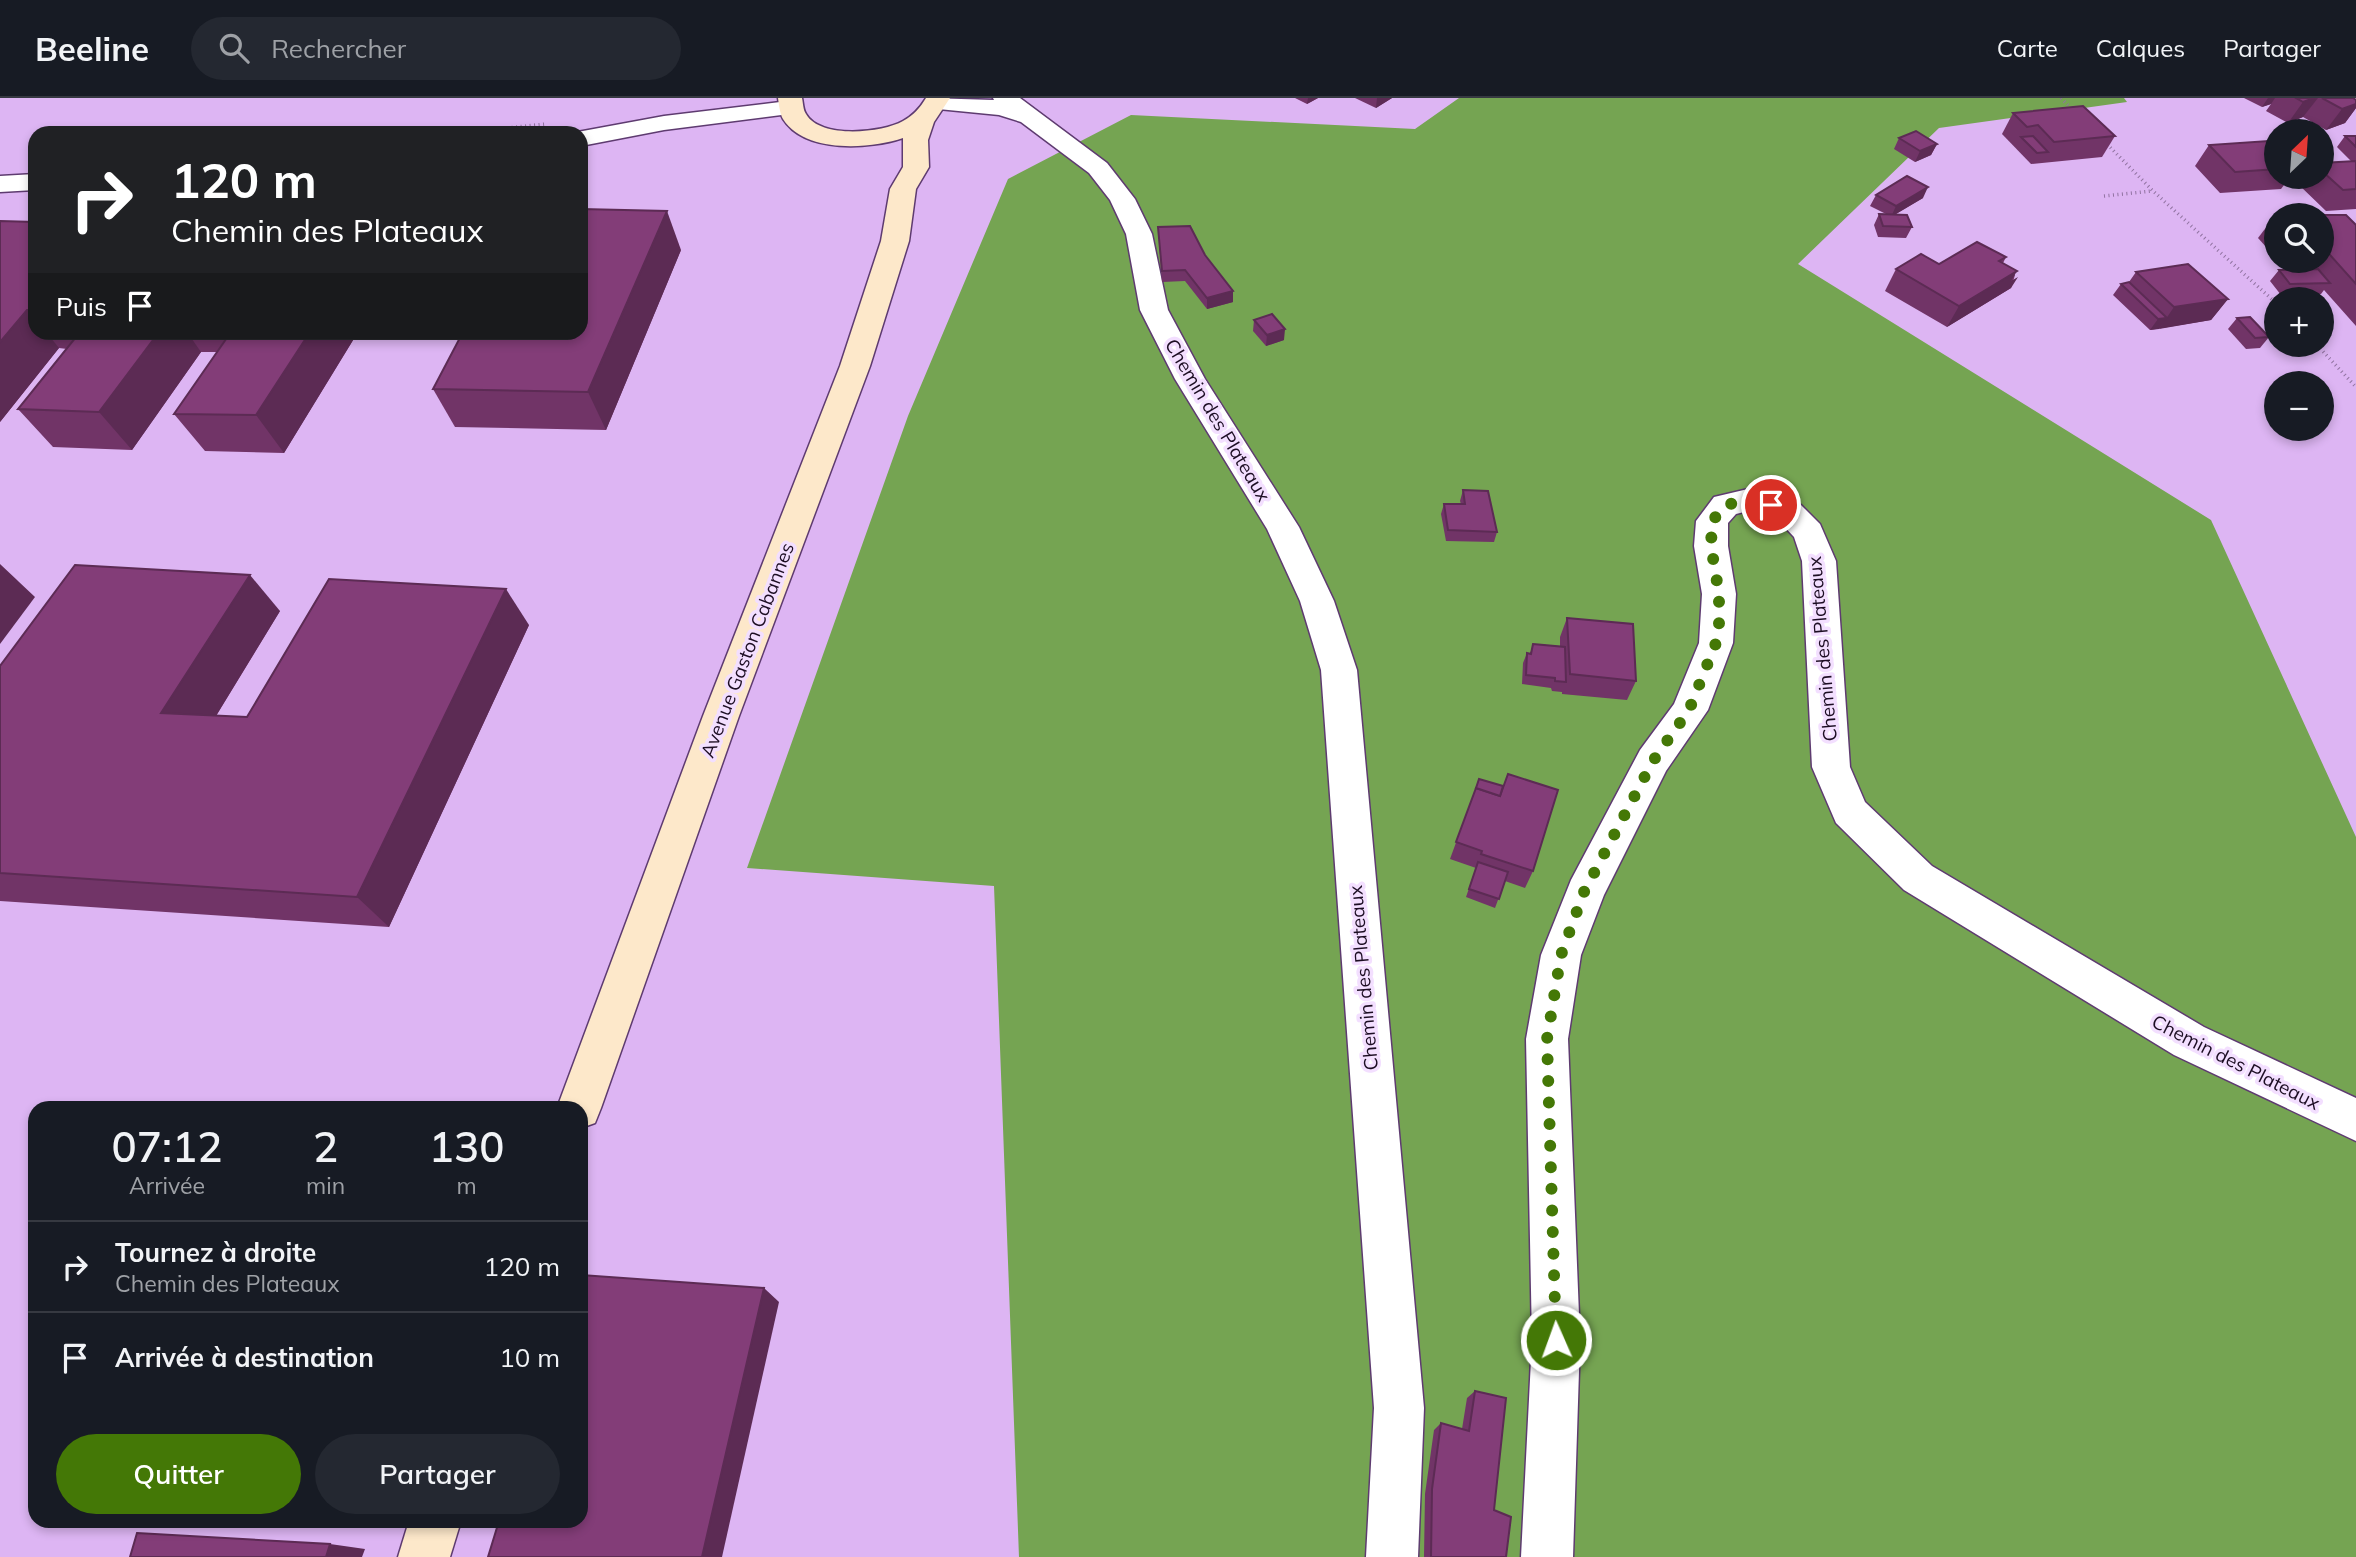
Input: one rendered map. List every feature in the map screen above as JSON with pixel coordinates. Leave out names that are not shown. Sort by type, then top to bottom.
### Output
[{"type":"main road","points":[[789,103],[794,119],[806,129],[844,139],[887,135],[932,107]]},
{"type":"main road","name":"Avenue Gaston Cabannes","points":[[582,1101],[721,716],[855,366],[895,242],[891,173],[916,167],[915,140],[932,107]]},
{"type":"main road","points":[[844,139],[891,173]]},
{"type":"main road","points":[[424,1557],[433,1528]]},
{"type":"street","points":[[588,137],[789,103]]},
{"type":"street","name":"Chemin des Plateaux","points":[[932,107],[1016,107],[1098,169],[1122,199],[1139,234],[1154,310],[1190,379],[1283,527],[1317,601],[1339,670],[1399,1408],[1392,1557]]},
{"type":"street","points":[[0,184],[28,182]]},
{"type":"street","name":"Chemin des Plateaux","points":[[1547,1557],[1556,1340],[1547,1039],[1561,955],[1584,892],[1653,761],[1689,710],[1716,643],[1719,594],[1711,546],[1712,521],[1726,505],[1748,500],[1771,505],[1790,513],[1808,532],[1819,561],[1832,766],[1850,812],[1918,878],[2189,1041],[2356,1120]]},
{"type":"path","points":[[2061,98],[2075,112]]},
{"type":"path","points":[[2104,142],[2153,191],[2264,292]]},
{"type":"path","points":[[2104,196],[2153,191]]},
{"type":"path","points":[[2328,357],[2356,387]]},
{"type":"green space","points":[[1459,98],[2124,98],[2127,102],[1939,128],[1798,264],[2211,520],[2356,837],[2356,1557],[1019,1557],[994,886],[747,868],[908,416],[1008,179],[1131,115],[1415,129]]},
{"type":"building","points":[[2296,98],[2314,98],[2303,102]]},
{"type":"building","points":[[2322,98],[2353,98],[2356,104],[2342,109]]},
{"type":"building","points":[[2083,106],[2115,136],[2054,142],[2038,125],[2027,127],[2013,113]]},
{"type":"building","points":[[1916,131],[1937,144],[1920,151],[1899,138]]},
{"type":"building","points":[[2033,136],[2048,152],[2037,153],[2021,137]]},
{"type":"building","points":[[2345,136],[2356,136],[2356,147]]},
{"type":"building","points":[[2264,141],[2264,170],[2235,172],[2209,145]]},
{"type":"building","points":[[2356,161],[2356,189],[2343,190],[2334,182],[2334,162]]},
{"type":"building","points":[[1907,176],[1928,187],[1896,206],[1876,195]]},
{"type":"building","points":[[588,209],[667,211],[588,392],[433,389],[459,340],[588,340]]},
{"type":"building","points":[[1879,214],[1907,215],[1912,227],[1883,226]]},
{"type":"building","points":[[2334,215],[2346,215],[2356,225],[2356,284],[2334,259]]},
{"type":"building","points":[[0,221],[28,222],[28,310],[0,342]]},
{"type":"building","points":[[1190,226],[1205,255],[1233,291],[1207,298],[1185,270],[1162,271],[1158,227]]},
{"type":"building","points":[[1977,242],[2006,257],[1999,261],[2017,271],[1959,306],[1896,269],[1921,254],[1939,264]]},
{"type":"building","points":[[2188,264],[2228,299],[2174,307],[2136,272]]},
{"type":"building","points":[[2281,273],[2321,273],[2330,283],[2290,284]]},
{"type":"building","points":[[2129,282],[2167,318],[2158,319],[2121,284]]},
{"type":"building","points":[[1272,314],[1285,329],[1267,335],[1254,320]]},
{"type":"building","points":[[2250,317],[2264,332],[2264,337],[2255,338],[2237,318]]},
{"type":"building","points":[[74,340],[153,340],[99,412],[18,409]]},
{"type":"building","points":[[225,340],[305,340],[256,415],[174,414]]},
{"type":"building","points":[[1463,490],[1488,491],[1497,532],[1448,530],[1444,504],[1465,504]]},
{"type":"building","points":[[75,565],[250,575],[161,713],[247,717],[329,579],[506,589],[357,897],[0,873],[0,666]]},
{"type":"building","points":[[1567,618],[1633,624],[1636,681],[1570,674]]},
{"type":"building","points":[[1533,644],[1565,647],[1566,682],[1526,675],[1527,653],[1531,654]]},
{"type":"building","points":[[1508,774],[1558,790],[1533,871],[1481,854],[1482,851],[1456,842],[1476,788],[1500,796]]},
{"type":"building","points":[[1479,779],[1503,786],[1500,796],[1476,788]]},
{"type":"building","points":[[1478,862],[1508,872],[1499,899],[1469,889]]},
{"type":"building","points":[[588,1275],[764,1288],[702,1557],[488,1557],[497,1528],[588,1528]]},
{"type":"building","points":[[1475,1391],[1506,1398],[1494,1510],[1511,1517],[1506,1557],[1431,1557],[1432,1489],[1441,1423],[1469,1431]]},
{"type":"building","points":[[137,1533],[330,1544],[326,1557],[130,1557]]},
{"type":"route","points":[[1556,1340],[1547,1039],[1561,955],[1584,892],[1653,761],[1689,710],[1716,643],[1719,594],[1711,546],[1712,521],[1726,505],[1748,500],[1771,505]]}]
